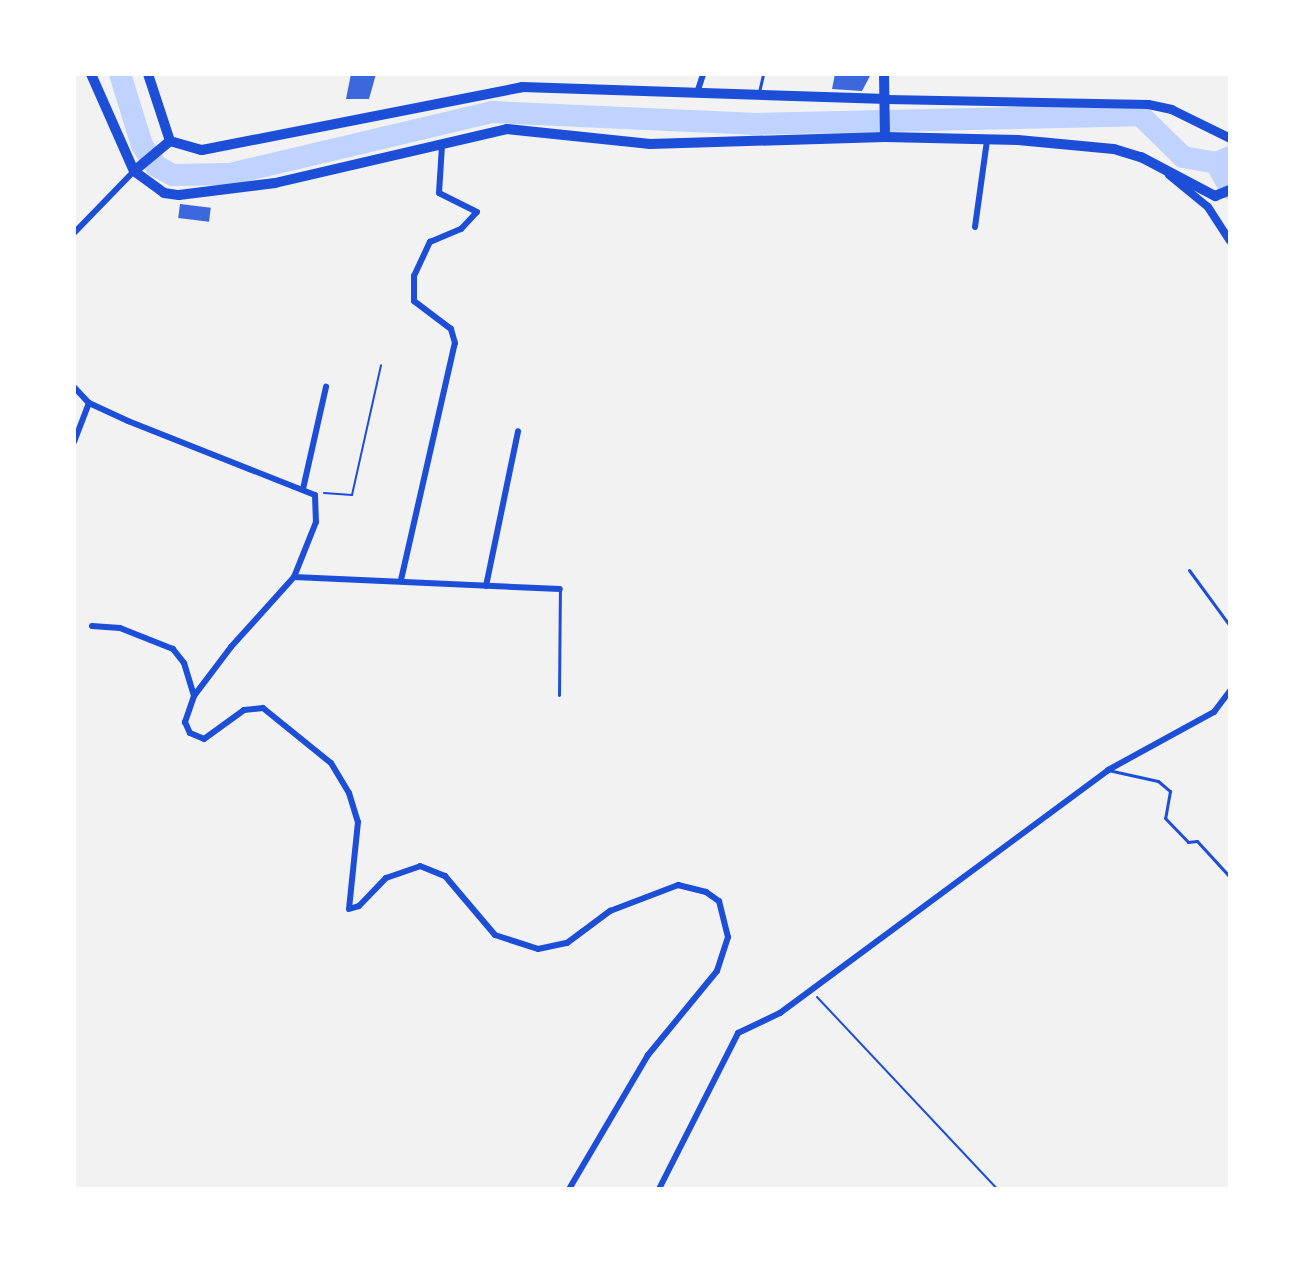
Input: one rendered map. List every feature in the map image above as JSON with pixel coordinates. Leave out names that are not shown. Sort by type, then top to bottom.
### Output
[{"type":"main road","points":[[91,74],[134,171],[164,193],[203,195],[507,129],[650,144],[885,137],[1114,149],[1215,196],[1230,190]]},
{"type":"main road","points":[[148,74],[170,141]]},
{"type":"main road","points":[[884,74],[887,99],[885,137]]},
{"type":"main road","points":[[170,141],[202,150],[244,146],[507,88],[1148,104],[1171,109],[1230,138]]},
{"type":"main road","points":[[134,171],[170,141]]},
{"type":"street","points":[[697,93],[703,74]]},
{"type":"street","points":[[975,227],[987,141]]},
{"type":"street","points":[[401,580],[455,343],[451,329],[414,301],[414,276],[430,242],[461,229],[477,212],[439,193],[442,145]]},
{"type":"street","points":[[1163,170],[1208,207],[1230,241]]},
{"type":"street","points":[[74,233],[134,171]]},
{"type":"street","points":[[1208,207],[1215,196]]},
{"type":"street","points":[[74,387],[89,403],[212,458],[315,495],[316,522],[294,577],[194,696],[185,722],[198,737],[219,733],[249,708],[263,708],[331,763],[349,793],[358,822],[349,909],[359,906],[386,878],[420,866],[445,876],[495,935],[538,949],[567,943],[610,911],[678,885],[706,892],[719,901],[728,937],[717,971],[648,1055],[569,1189]]},
{"type":"street","points":[[303,489],[326,387]]},
{"type":"street","points":[[74,442],[89,403]]},
{"type":"street","points":[[486,586],[518,431]]},
{"type":"street","points":[[294,577],[560,589]]},
{"type":"street","points":[[92,626],[131,631],[173,649],[189,675],[194,696]]},
{"type":"street","points":[[659,1189],[705,1090],[738,1033],[811,990],[1108,770],[1214,712],[1230,691]]},
{"type":"lane","points":[[758,95],[763,74]]},
{"type":"lane","points":[[1189,570],[1230,626]]},
{"type":"lane","points":[[559,695],[560,589]]},
{"type":"lane","points":[[1108,770],[1158,781],[1170,791],[1165,818],[1188,842],[1197,841],[1230,877]]},
{"type":"path","points":[[315,495],[352,495],[381,365]]},
{"type":"path","points":[[811,990],[997,1189]]},
{"type":"building","points":[[351,74],[376,74],[369,99],[346,99]]},
{"type":"building","points":[[835,74],[871,74],[862,91],[832,89]]},
{"type":"building","points":[[180,204],[211,208],[209,222],[178,218]]},
{"type":"waterway","points":[[120,74],[142,145],[156,166],[173,175],[230,174],[492,112],[752,124],[1140,115],[1183,157],[1216,163],[1230,157]]},
{"type":"waterway","points":[[1216,163],[1230,188]]}]
